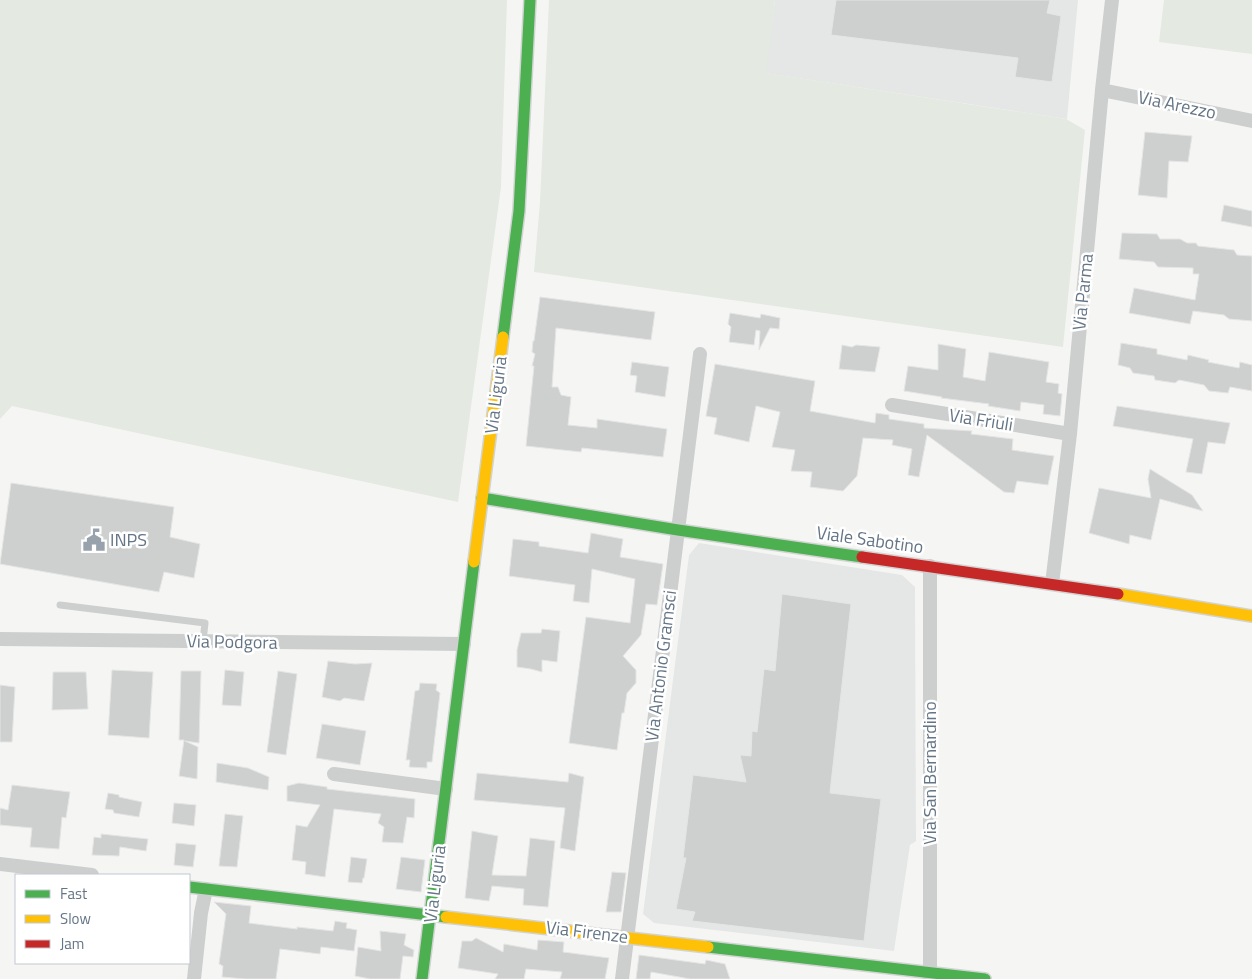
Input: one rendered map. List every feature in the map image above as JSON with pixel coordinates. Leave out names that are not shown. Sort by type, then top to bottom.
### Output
[{"type":"street","name":"Via Liguria","points":[[422,979],[519,211],[530,0]]},
{"type":"street","name":"Via Parma","points":[[1052,584],[1070,434],[1112,0]]},
{"type":"street","name":"Via Arezzo","points":[[1102,90],[1252,121]]},
{"type":"street","name":"Via Antonio Gramsci","points":[[622,979],[700,354]]},
{"type":"street","name":"Via Friuli","points":[[892,405],[1070,434]]},
{"type":"street","name":"Viale Sabotino","points":[[482,498],[678,530],[1052,584],[1252,616]]},
{"type":"street","name":"Via San Bernardino","points":[[930,566],[930,976]]},
{"type":"street","name":"Via Podgora","points":[[0,639],[464,644]]},
{"type":"street","points":[[334,774],[446,788]]},
{"type":"street","points":[[0,864],[84,874]]},
{"type":"street","name":"Via Firenze","points":[[190,887],[628,937],[930,976],[985,979]]},
{"type":"street","points":[[194,979],[206,889]]},
{"type":"lane","points":[[60,605],[205,623],[203,642]]},
{"type":"shaded area","points":[[0,0],[507,0],[501,187],[458,502],[12,406],[0,419]]},
{"type":"shaded area","points":[[549,0],[775,0],[766,73],[1066,119],[1085,130],[1063,347],[534,272],[540,202]]},
{"type":"shaded area","points":[[775,0],[1078,0],[1067,119],[765,73]]},
{"type":"shaded area","points":[[1164,0],[1252,0],[1252,54],[1159,42]]},
{"type":"shaded area","points":[[699,543],[902,575],[915,587],[916,841],[910,845],[894,951],[654,923],[643,914],[689,555]]},
{"type":"building","points":[[836,0],[1050,0],[1047,13],[1061,16],[1052,82],[1015,77],[1018,58],[831,35]]},
{"type":"building","points":[[1145,132],[1192,136],[1188,162],[1169,161],[1167,198],[1138,195]]},
{"type":"building","points":[[1224,205],[1252,211],[1252,227],[1221,221]]},
{"type":"building","points":[[1122,233],[1157,234],[1160,239],[1180,239],[1187,243],[1196,243],[1198,246],[1234,250],[1237,255],[1252,256],[1252,321],[1229,319],[1224,315],[1193,311],[1190,324],[1129,313],[1134,288],[1195,300],[1199,274],[1193,274],[1193,268],[1158,267],[1154,262],[1119,259]]},
{"type":"building","points":[[540,297],[655,312],[651,340],[556,328],[552,387],[558,387],[561,395],[571,397],[568,425],[597,428],[597,419],[667,429],[663,457],[582,448],[581,452],[526,446],[534,366],[532,366],[535,354],[532,352],[533,341]]},
{"type":"building","points":[[730,313],[760,318],[761,314],[780,318],[779,329],[770,328],[759,350],[760,331],[756,330],[754,345],[729,342],[731,327],[728,324]]},
{"type":"building","points":[[1121,343],[1157,349],[1157,354],[1187,360],[1188,355],[1209,360],[1208,362],[1239,368],[1240,362],[1252,365],[1252,391],[1230,387],[1228,393],[1209,391],[1204,385],[1179,380],[1175,383],[1155,380],[1154,376],[1133,373],[1130,368],[1118,365]]},
{"type":"building","points":[[938,344],[966,349],[963,377],[985,381],[989,352],[1049,362],[1046,382],[1059,384],[1058,393],[1062,394],[1060,416],[1043,414],[1044,405],[1021,402],[1020,411],[988,406],[989,404],[904,391],[908,366],[938,370]]},
{"type":"building","points":[[842,345],[880,347],[875,372],[839,369]]},
{"type":"building","points":[[632,362],[669,367],[665,397],[635,392],[637,376],[630,375]]},
{"type":"building","points":[[715,364],[815,381],[810,411],[875,423],[876,413],[889,415],[889,419],[924,424],[924,428],[972,431],[971,434],[1013,439],[1012,450],[1054,456],[1048,485],[1017,481],[1014,493],[1004,492],[927,435],[919,477],[908,475],[912,449],[892,445],[893,440],[863,438],[857,476],[843,491],[810,487],[812,472],[791,471],[795,450],[772,447],[780,412],[756,406],[749,442],[714,434],[717,418],[706,416]]},
{"type":"building","points":[[1117,406],[1230,423],[1225,444],[1208,442],[1202,474],[1186,472],[1193,439],[1113,426]]},
{"type":"building","points":[[1150,469],[1192,495],[1203,511],[1160,499],[1151,540],[1130,535],[1129,544],[1089,533],[1099,488],[1151,498],[1148,479]]},
{"type":"building","name":"INPS","points":[[11,483],[174,507],[170,537],[200,544],[194,578],[164,572],[159,592],[0,564]]},
{"type":"building","points":[[591,533],[623,539],[620,557],[663,564],[657,605],[646,604],[641,635],[623,656],[636,670],[636,683],[627,693],[617,750],[569,743],[586,617],[630,623],[635,579],[592,569],[589,603],[573,601],[575,585],[509,576],[513,539],[539,542],[539,546],[588,553]]},
{"type":"building","points":[[782,594],[851,604],[830,793],[881,799],[864,941],[692,921],[695,912],[676,909],[686,858],[683,858],[693,775],[746,782],[740,755],[751,756],[752,731],[757,732],[764,669],[775,671]]},
{"type":"building","points":[[542,629],[560,631],[557,662],[542,660],[542,672],[517,667],[517,650],[521,633],[541,633]]},
{"type":"building","points":[[328,661],[355,664],[372,663],[364,701],[344,698],[340,701],[322,697]]},
{"type":"building","points":[[112,670],[153,672],[149,738],[108,735]]},
{"type":"building","points":[[225,670],[244,672],[241,706],[222,705]]},
{"type":"building","points":[[181,671],[201,671],[199,743],[185,741],[198,747],[197,779],[179,776],[184,740],[179,740]]},
{"type":"building","points":[[278,671],[297,674],[286,755],[267,752]]},
{"type":"building","points":[[53,672],[86,672],[88,709],[52,710]]},
{"type":"building","points":[[420,683],[437,684],[436,690],[440,693],[432,762],[427,762],[427,768],[409,767],[410,760],[406,760],[415,691],[419,690]]},
{"type":"building","points":[[0,685],[15,687],[12,742],[0,742]]},
{"type":"building","points":[[322,724],[366,731],[360,765],[316,758]]},
{"type":"building","points":[[217,763],[248,768],[269,777],[268,790],[216,782]]},
{"type":"building","points":[[477,773],[568,782],[569,773],[584,777],[575,851],[560,848],[565,808],[474,800]]},
{"type":"building","points":[[299,783],[327,787],[327,789],[415,799],[414,818],[407,817],[403,843],[382,842],[384,827],[378,823],[381,814],[334,809],[325,877],[305,874],[306,862],[292,860],[296,825],[307,827],[320,805],[287,801],[287,786]]},
{"type":"building","points":[[12,785],[70,792],[66,818],[62,817],[59,849],[30,847],[32,828],[0,825],[0,808],[8,810]]},
{"type":"building","points":[[108,793],[142,802],[139,817],[114,813],[113,810],[105,809]]},
{"type":"building","points":[[174,803],[196,805],[194,826],[172,823]]},
{"type":"building","points":[[225,814],[243,816],[237,867],[219,866]]},
{"type":"building","points":[[472,831],[498,836],[492,875],[526,876],[530,838],[555,841],[548,907],[523,905],[524,889],[492,886],[489,901],[465,898]]},
{"type":"building","points":[[101,834],[148,839],[146,851],[120,847],[119,856],[92,855],[94,837],[101,838]]},
{"type":"building","points":[[176,843],[196,845],[193,867],[174,865]]},
{"type":"building","points":[[351,857],[367,859],[362,883],[348,882]]},
{"type":"building","points":[[401,857],[425,860],[421,892],[396,889]]},
{"type":"building","points":[[612,872],[626,873],[621,912],[606,912]]},
{"type":"building","points":[[214,902],[251,906],[249,923],[333,931],[335,921],[347,923],[346,928],[357,930],[354,951],[321,947],[320,954],[280,949],[276,979],[222,977],[223,966],[219,964],[226,914]]},
{"type":"building","points":[[380,931],[406,934],[404,945],[414,950],[413,957],[403,956],[400,979],[370,979],[355,976],[358,947],[381,951]]},
{"type":"building","points":[[476,938],[503,952],[504,944],[537,950],[538,940],[564,942],[563,952],[609,958],[605,979],[560,979],[562,972],[526,969],[524,979],[495,979],[498,974],[458,968],[462,941],[472,941]]},
{"type":"building","points":[[639,955],[705,964],[706,960],[725,964],[730,979],[690,979],[651,972],[650,979],[636,979]]},
{"type":"traffic: fast","points":[[503,337],[519,211],[530,0]]},
{"type":"traffic: fast","points":[[482,498],[678,530],[862,557]]},
{"type":"traffic: fast","points":[[422,979],[474,562]]},
{"type":"traffic: fast","points":[[190,887],[446,917]]},
{"type":"traffic: fast","points":[[708,947],[985,979]]},
{"type":"traffic: slow","points":[[474,562],[503,337]]},
{"type":"traffic: slow","points":[[1118,594],[1252,616]]},
{"type":"traffic: slow","points":[[446,917],[708,947]]},
{"type":"traffic: jam","points":[[862,557],[1118,594]]},
{"type":"place","name":"INPS","points":[[94,540]]}]
